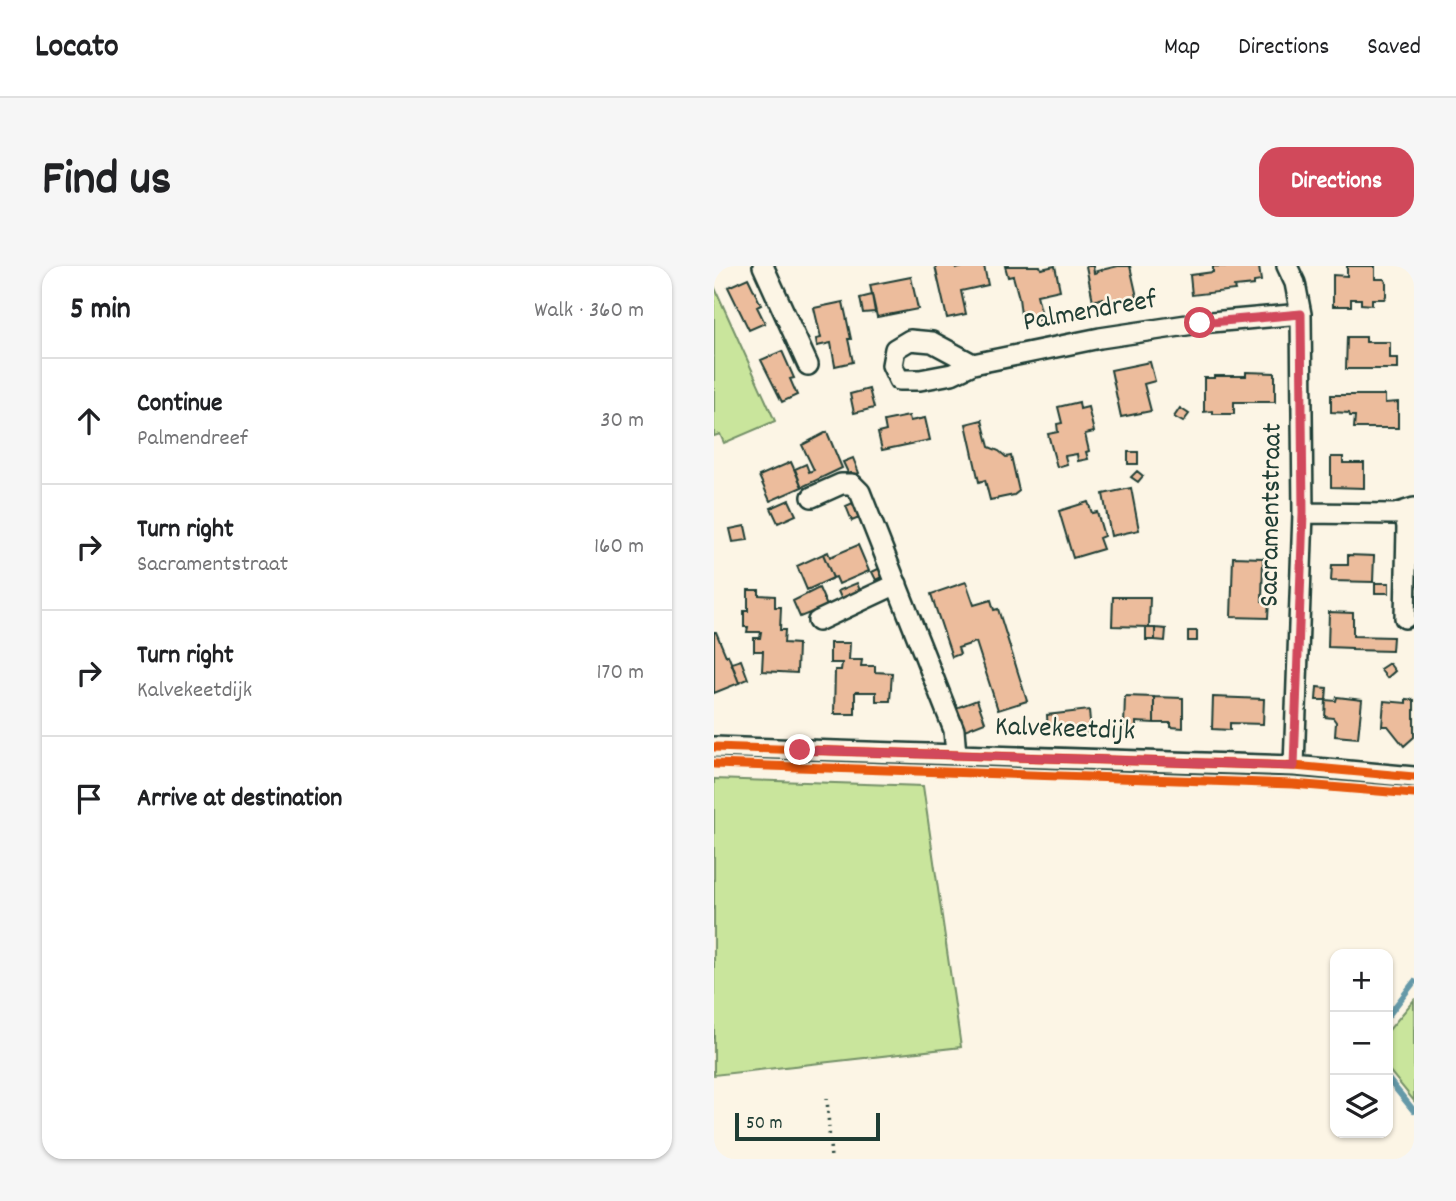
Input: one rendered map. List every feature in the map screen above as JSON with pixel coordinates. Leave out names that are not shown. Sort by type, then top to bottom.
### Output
[{"type":"street","points":[[763,266],[808,365]]},
{"type":"street","name":"Sacramentstraat","points":[[1287,266],[1295,283],[1301,314],[1303,513],[1294,766]]},
{"type":"street","name":"Palmendreef","points":[[973,364],[1100,338],[1200,323],[1301,314]]},
{"type":"street","points":[[812,497],[841,484],[852,484],[860,492],[954,730],[956,755]]},
{"type":"street","points":[[1303,513],[1395,514],[1409,510],[1405,618]]},
{"type":"street","points":[[818,621],[897,584]]},
{"type":"street","name":"Kalvekeetdijk","points":[[714,747],[1294,766],[1414,777]]},
{"type":"path","points":[[827,1098],[831,1159]]},
{"type":"green space","points":[[714,286],[775,421],[724,443],[720,434],[714,436]]},
{"type":"green space","points":[[714,779],[923,786],[961,1047],[714,1075]]},
{"type":"green space","points":[[1414,1000],[1414,1101],[1393,1075],[1393,1025]]},
{"type":"building","points":[[935,266],[955,266],[956,269],[984,266],[988,285],[961,291],[966,314],[947,318]]},
{"type":"building","points":[[1005,266],[1040,266],[1041,269],[1055,266],[1060,290],[1037,295],[1043,319],[1022,323],[1013,276],[1008,277]]},
{"type":"building","points":[[1086,266],[1093,266],[1094,273],[1118,266],[1130,266],[1137,297],[1105,304],[1103,298],[1093,301]]},
{"type":"building","points":[[1213,266],[1259,267],[1261,281],[1254,282],[1254,285],[1234,287],[1235,290],[1192,295],[1190,275],[1213,272]]},
{"type":"building","points":[[1347,266],[1375,266],[1375,279],[1384,279],[1386,282],[1384,299],[1372,299],[1372,305],[1361,304],[1361,299],[1351,299],[1351,306],[1333,306],[1333,275],[1347,276]]},
{"type":"building","points":[[911,277],[918,309],[877,317],[870,285]]},
{"type":"building","points":[[748,278],[761,305],[757,307],[765,323],[749,330],[728,287]]},
{"type":"building","points":[[872,295],[875,312],[863,313],[860,298]]},
{"type":"building","points":[[843,302],[853,362],[835,366],[831,343],[817,346],[816,339],[821,338],[814,308]]},
{"type":"building","points":[[1347,337],[1366,337],[1366,342],[1390,342],[1390,358],[1398,358],[1398,369],[1346,369]]},
{"type":"building","points":[[782,351],[794,378],[790,379],[797,395],[782,402],[761,360]]},
{"type":"building","points":[[1150,362],[1155,381],[1144,384],[1151,411],[1121,417],[1111,370]]},
{"type":"building","points":[[1246,372],[1275,373],[1275,402],[1234,402],[1234,414],[1204,412],[1204,378],[1246,376]]},
{"type":"building","points":[[869,389],[874,408],[854,413],[850,394]]},
{"type":"building","points":[[1331,395],[1385,395],[1385,403],[1398,402],[1398,428],[1354,428],[1355,416],[1331,412]]},
{"type":"building","points":[[1079,402],[1080,409],[1088,407],[1094,432],[1085,434],[1088,459],[1078,461],[1077,454],[1065,456],[1067,464],[1057,467],[1048,434],[1058,432],[1057,424],[1062,423],[1058,407]]},
{"type":"building","points":[[1180,408],[1189,414],[1183,422],[1174,417]]},
{"type":"building","points":[[909,416],[910,421],[925,418],[930,440],[882,450],[878,433],[886,431],[884,421]]},
{"type":"building","points":[[982,420],[989,447],[1006,457],[1011,456],[1019,491],[1014,495],[990,500],[985,480],[979,482],[966,424]]},
{"type":"building","points":[[827,432],[842,468],[802,487],[795,469],[806,464],[809,472],[814,470],[802,445]]},
{"type":"building","points":[[1128,452],[1138,452],[1138,464],[1128,464]]},
{"type":"building","points":[[1331,457],[1343,457],[1343,463],[1364,463],[1364,488],[1331,487]]},
{"type":"building","points":[[853,458],[859,473],[850,477],[843,462]]},
{"type":"building","points":[[791,462],[802,487],[770,501],[759,476]]},
{"type":"building","points":[[1137,471],[1143,476],[1138,482],[1131,477]]},
{"type":"building","points":[[1131,488],[1139,530],[1111,536],[1103,494]]},
{"type":"building","points":[[789,500],[796,515],[778,523],[771,508]]},
{"type":"building","points":[[857,501],[864,516],[852,521],[846,506]]},
{"type":"building","points":[[1088,502],[1092,513],[1097,512],[1104,536],[1099,538],[1103,549],[1073,558],[1059,511]]},
{"type":"building","points":[[745,526],[748,540],[733,542],[730,529]]},
{"type":"building","points":[[858,545],[869,571],[839,584],[836,577],[833,578],[823,554],[828,552],[830,557]]},
{"type":"building","points":[[823,554],[833,578],[807,590],[797,566]]},
{"type":"building","points":[[1348,555],[1374,556],[1373,582],[1331,581],[1332,565],[1348,565]]},
{"type":"building","points":[[1233,557],[1263,558],[1262,601],[1269,601],[1268,618],[1231,617]]},
{"type":"building","points":[[884,566],[888,575],[876,580],[872,572]]},
{"type":"building","points":[[966,582],[974,605],[991,600],[994,610],[998,609],[1027,701],[998,710],[976,642],[958,648],[960,654],[952,657],[931,594]]},
{"type":"building","points":[[857,583],[863,598],[844,605],[838,591]]},
{"type":"building","points":[[1375,583],[1389,583],[1389,593],[1375,593]]},
{"type":"building","points":[[819,588],[827,606],[800,617],[793,601]]},
{"type":"building","points":[[748,590],[759,590],[759,595],[775,596],[775,607],[781,607],[780,630],[785,630],[784,643],[798,644],[797,673],[762,671],[763,651],[754,651],[754,638],[760,638],[761,632],[747,632],[748,627],[744,627],[744,611],[748,611]]},
{"type":"building","points":[[1113,597],[1150,597],[1149,627],[1112,626]]},
{"type":"building","points":[[1329,612],[1353,613],[1353,636],[1393,637],[1392,651],[1328,647]]},
{"type":"building","points":[[1146,628],[1155,628],[1155,640],[1146,640]]},
{"type":"building","points":[[1155,628],[1166,629],[1165,641],[1155,640]]},
{"type":"building","points":[[1188,631],[1197,631],[1197,641],[1188,641]]},
{"type":"building","points":[[714,632],[726,656],[728,655],[739,683],[714,693]]},
{"type":"building","points":[[830,643],[850,643],[849,660],[862,660],[861,666],[875,666],[875,672],[892,673],[890,701],[876,701],[876,692],[855,692],[855,714],[834,714],[835,670],[841,670],[842,663],[830,663]]},
{"type":"building","points":[[741,660],[748,679],[739,683],[732,663]]},
{"type":"building","points":[[1389,663],[1395,671],[1387,678],[1380,669]]},
{"type":"building","points":[[1317,687],[1327,688],[1326,700],[1316,700]]},
{"type":"building","points":[[1125,696],[1154,697],[1154,723],[1136,722],[1136,727],[1124,727]]},
{"type":"building","points":[[1154,697],[1183,698],[1183,728],[1171,727],[1171,723],[1154,723]]},
{"type":"building","points":[[1213,697],[1264,699],[1263,724],[1230,723],[1230,730],[1212,729]]},
{"type":"building","points":[[1337,697],[1362,700],[1358,738],[1335,736],[1336,722],[1333,718],[1325,717],[1326,700],[1336,701]]},
{"type":"building","points":[[1406,699],[1414,700],[1414,737],[1404,746],[1388,726],[1382,726],[1384,701],[1406,703]]},
{"type":"building","points":[[977,700],[985,722],[962,731],[953,709]]},
{"type":"building","points":[[1089,710],[1091,733],[1068,735],[1068,732],[1048,732],[1047,715]]},
{"type":"waterway","points":[[1391,1012],[1414,982]]},
{"type":"waterway","points":[[1393,1085],[1414,1111]]},
{"type":"cycle path","points":[[714,747],[1294,766],[1414,777]]},
{"type":"cycle path","points":[[714,764],[1293,784],[1414,794]]},
{"type":"route","points":[[800,750],[1294,766],[1303,513],[1301,314],[1200,323]]}]
